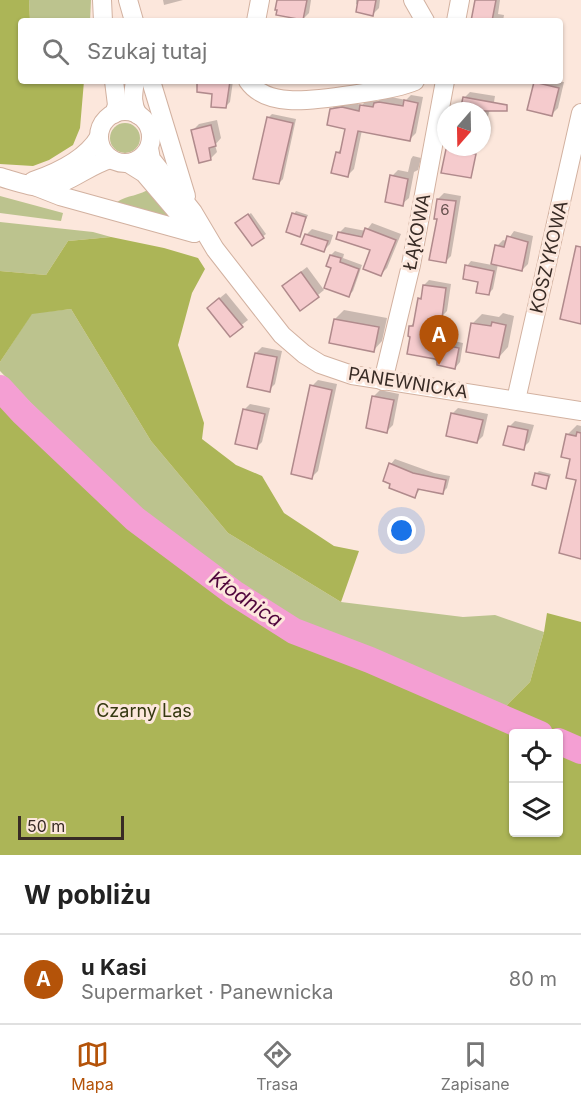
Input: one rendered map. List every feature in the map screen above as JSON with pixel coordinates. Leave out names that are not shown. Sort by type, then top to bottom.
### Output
[{"type":"street","points":[[102,0],[103,18]]},
{"type":"street","points":[[128,0],[133,18]]},
{"type":"street","points":[[257,18],[260,0]]},
{"type":"street","points":[[413,0],[423,18]]},
{"type":"street","points":[[457,18],[460,0]]},
{"type":"street","points":[[114,84],[117,100],[114,114]]},
{"type":"street","points":[[31,185],[59,183],[89,167],[137,160],[149,148],[151,140],[149,127],[138,115],[132,99],[134,84]]},
{"type":"street","points":[[152,84],[178,173],[193,212]]},
{"type":"street","points":[[250,84],[253,88],[269,96],[289,100],[308,100],[406,84]]},
{"type":"street","name":"ŁĄKOWA","points":[[383,381],[413,255],[444,84]]},
{"type":"street","points":[[31,185],[82,156],[94,145],[103,123],[114,114],[127,111],[138,115]]},
{"type":"street","name":"KOSZYKOWA","points":[[516,400],[581,113]]},
{"type":"street","points":[[99,137],[103,152],[120,161]]},
{"type":"street","name":"PANEWNICKA","points":[[149,148],[152,159],[193,212],[215,249],[282,335],[303,354],[337,371],[383,381],[581,411]]},
{"type":"street","name":"PANEWNICKA","points":[[120,161],[144,173],[194,233],[215,249]]},
{"type":"street","points":[[0,177],[194,233]]},
{"type":"green space","points":[[0,0],[29,0],[30,18],[18,18],[18,84],[84,84],[80,128],[73,145],[49,160],[33,166],[0,164]]},
{"type":"green space","points":[[29,0],[91,0],[90,18],[30,18]]},
{"type":"green space","points":[[125,123],[131,124],[139,132],[139,144],[131,152],[125,153],[119,152],[111,144],[110,138],[111,132],[119,124]]},
{"type":"green space","points":[[151,188],[174,218],[117,202]]},
{"type":"green space","points":[[0,196],[63,213],[61,221],[0,213]]},
{"type":"green space","points":[[0,222],[93,232],[111,237],[68,241],[46,275],[0,271]]},
{"type":"green space","points":[[111,237],[198,258],[205,269],[192,293],[178,345],[204,423],[202,439],[236,465],[262,476],[284,513],[334,546],[359,551],[341,602],[228,533],[151,441],[71,309],[32,314],[0,362],[0,271],[46,275],[68,241]]},
{"type":"green space","points":[[71,309],[151,441],[228,533],[341,602],[463,617],[495,615],[544,632],[530,682],[501,711],[297,627],[238,588],[138,514],[0,371],[0,362],[32,313]]},
{"type":"green space","name":"Czarny Las","points":[[0,395],[132,521],[232,597],[293,634],[518,729],[509,729],[509,837],[563,837],[563,749],[581,756],[581,855],[0,855]]},
{"type":"green space","points":[[547,613],[581,622],[581,744],[563,737],[563,729],[545,729],[501,711],[530,682]]},
{"type":"building","points":[[277,0],[307,0],[303,18],[276,15],[277,10],[275,10]]},
{"type":"building","points":[[358,0],[376,0],[373,16],[356,12]]},
{"type":"building","points":[[475,0],[496,0],[493,18],[472,18]]},
{"type":"building","points":[[197,84],[230,84],[226,108],[211,107],[212,94],[197,92]]},
{"type":"building","points":[[534,84],[559,88],[552,116],[527,110]]},
{"type":"building","points":[[463,97],[490,102],[462,102]]},
{"type":"building","points":[[404,100],[418,103],[410,141],[358,131],[348,177],[331,173],[336,152],[340,153],[345,129],[327,125],[330,109],[342,107],[359,111],[360,105],[373,107],[374,103],[379,102],[403,106]]},
{"type":"building","points":[[491,102],[507,105],[507,111],[491,111]]},
{"type":"building","points":[[267,117],[293,123],[279,184],[253,179]]},
{"type":"building","points":[[211,125],[216,146],[209,148],[211,160],[199,163],[191,130]]},
{"type":"building","points":[[445,156],[476,156],[471,178],[441,173]]},
{"type":"building","points":[[390,175],[408,179],[403,206],[385,202]]},
{"type":"building","points":[[437,199],[456,201],[446,263],[429,260],[437,219],[434,219]]},
{"type":"building","points":[[292,213],[306,217],[300,237],[286,232]]},
{"type":"building","points":[[248,214],[264,238],[252,246],[235,223]]},
{"type":"building","points":[[365,228],[396,240],[381,276],[363,269],[370,250],[336,239],[338,232],[362,237]]},
{"type":"building","points":[[305,234],[328,241],[324,252],[301,244]]},
{"type":"building","points":[[507,236],[528,242],[522,271],[491,264],[495,245],[504,247]]},
{"type":"building","points":[[576,246],[581,247],[581,324],[560,319]]},
{"type":"building","points":[[330,255],[341,258],[340,262],[359,269],[349,297],[324,288],[331,268],[326,266]]},
{"type":"building","points":[[465,265],[494,271],[489,295],[476,293],[478,282],[463,279]]},
{"type":"building","points":[[301,272],[319,297],[300,311],[282,286]]},
{"type":"building","points":[[423,285],[446,288],[442,318],[434,317],[430,342],[459,348],[455,369],[437,365],[435,359],[407,354],[409,326],[413,326]]},
{"type":"building","points":[[219,298],[243,327],[230,337],[207,308]]},
{"type":"building","points":[[334,319],[379,327],[374,352],[329,343]]},
{"type":"building","points":[[492,322],[506,325],[499,358],[466,352],[471,323],[491,326]]},
{"type":"building","points":[[255,353],[277,357],[270,392],[247,387]]},
{"type":"building","points":[[310,385],[332,390],[312,479],[291,474]]},
{"type":"building","points":[[372,396],[394,400],[387,433],[366,428]]},
{"type":"building","points":[[243,409],[265,414],[257,449],[235,444]]},
{"type":"building","points":[[451,413],[483,420],[477,443],[446,436]]},
{"type":"building","points":[[508,426],[528,430],[524,450],[503,445]]},
{"type":"building","points":[[577,432],[581,433],[581,559],[559,553],[576,480],[566,478],[570,459],[561,457],[566,434],[576,436]]},
{"type":"building","points":[[389,463],[413,473],[446,480],[443,494],[418,489],[415,498],[389,488],[390,484],[383,481]]},
{"type":"building","points":[[535,473],[549,476],[546,489],[532,485]]},
{"type":"waterway","name":"Kłodnica","points":[[0,388],[22,412],[135,519],[234,593],[294,631],[370,660],[529,729]]},
{"type":"waterway","name":"Kłodnica","points":[[563,743],[581,751]]},
{"type":"place","name":"u Kasi","points":[[439,365]]}]
